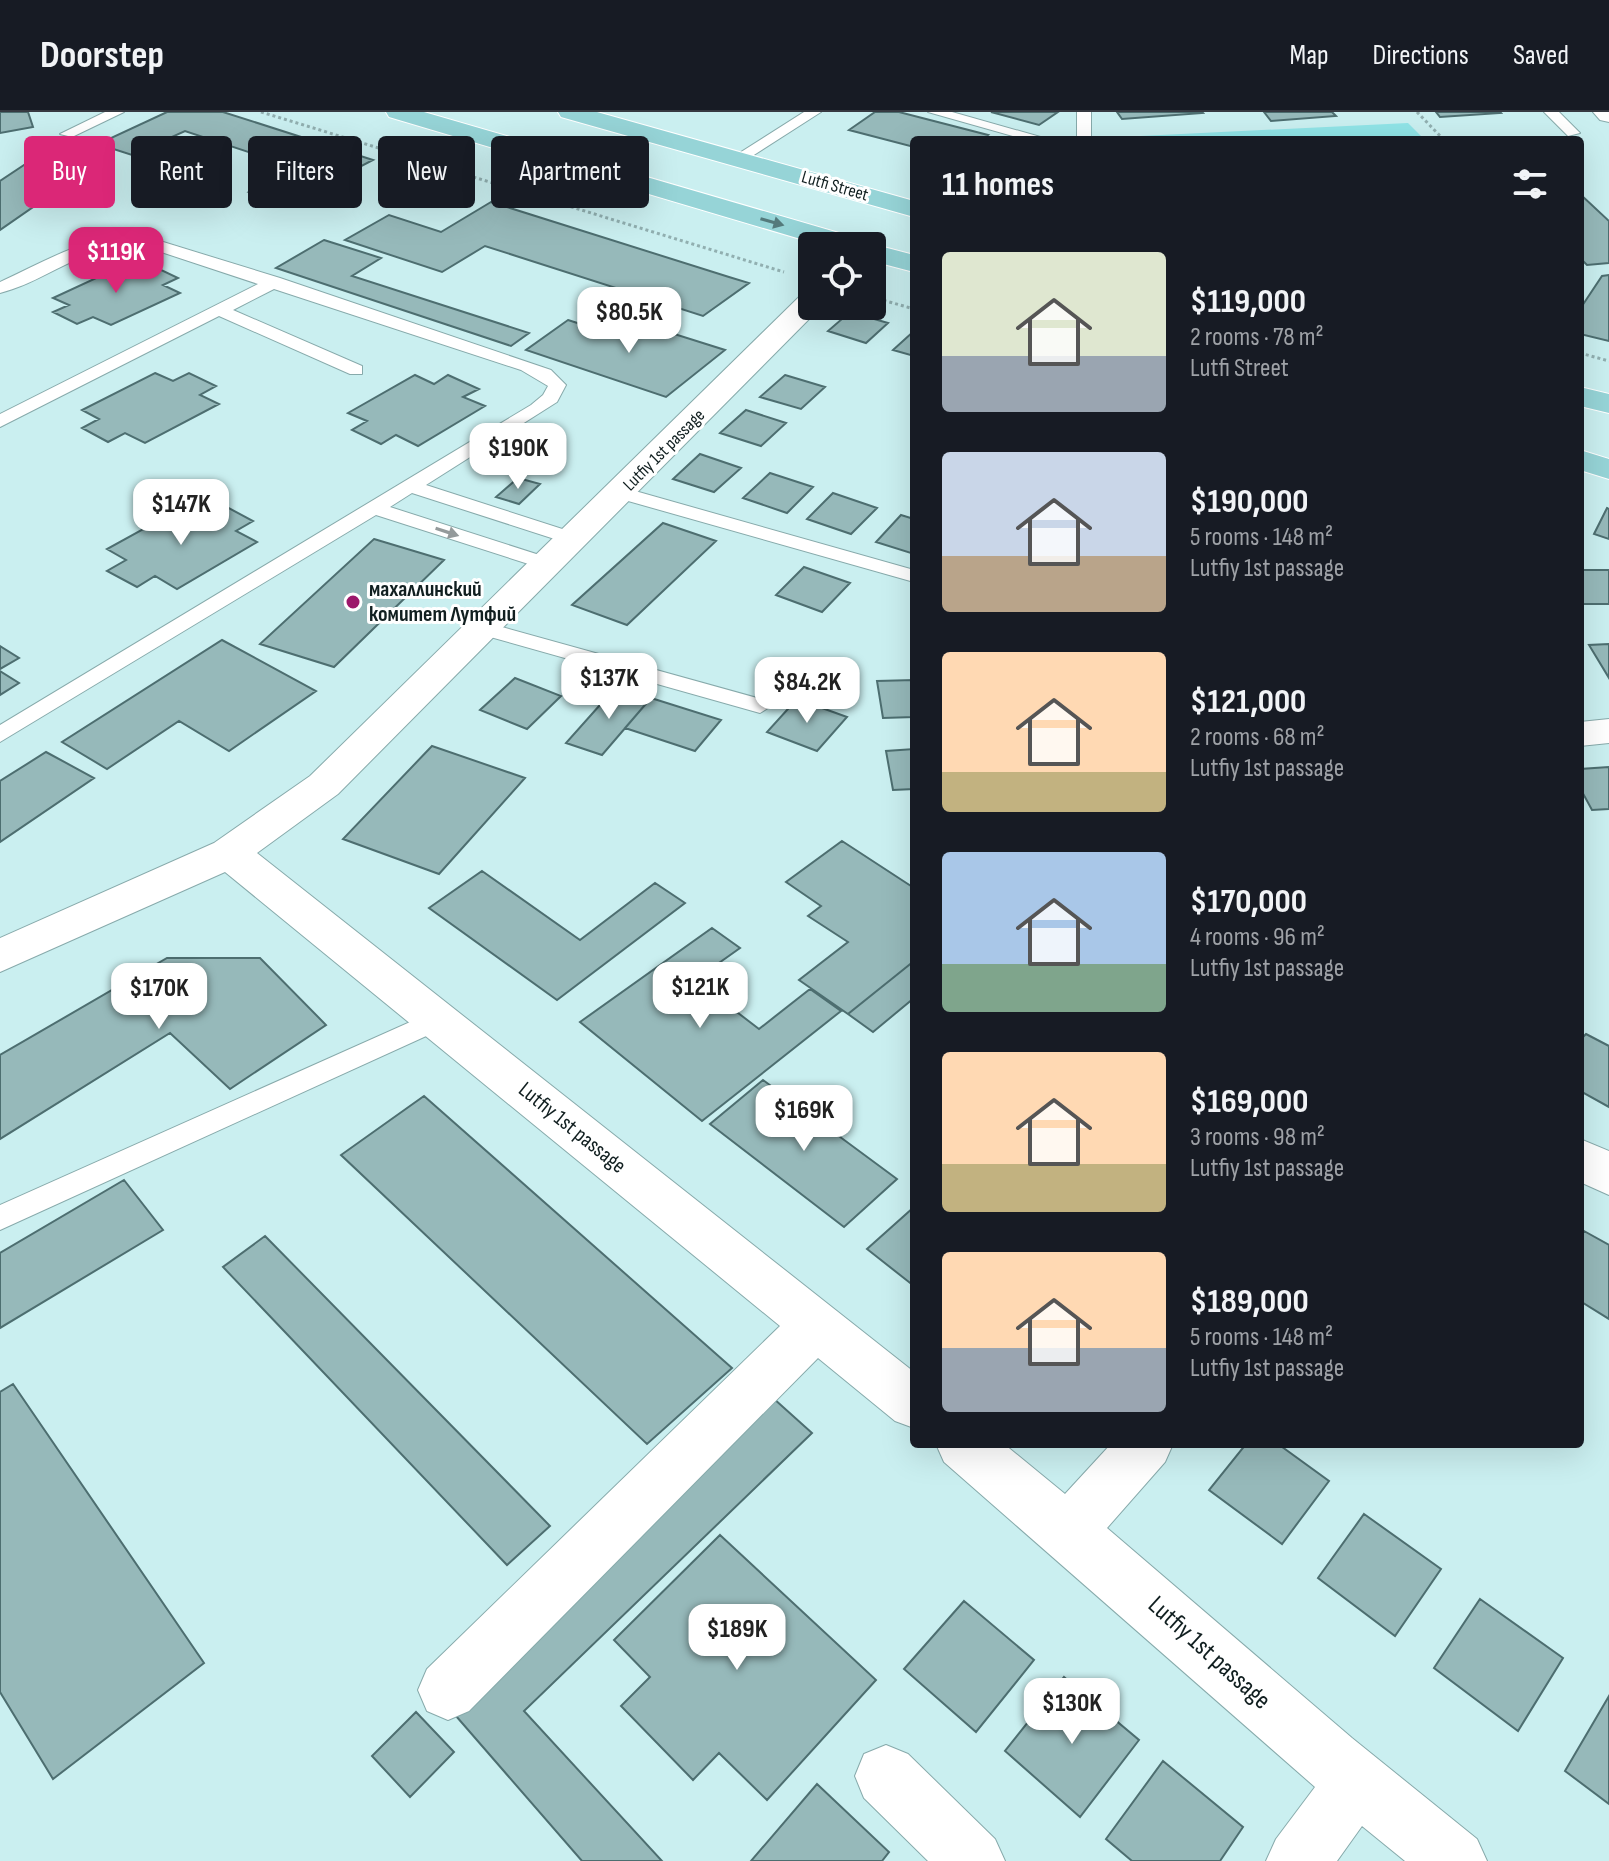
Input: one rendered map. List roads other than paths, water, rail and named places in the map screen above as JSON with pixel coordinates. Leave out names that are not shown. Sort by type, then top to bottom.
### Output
[{"type":"main road","points":[[398,112],[805,232]]},
{"type":"main road","name":"Lutfi Street","points":[[570,112],[910,208]]},
{"type":"main road","points":[[886,256],[910,263]]},
{"type":"main road","points":[[1584,397],[1609,404]]},
{"type":"main road","points":[[1584,461],[1609,469]]},
{"type":"street","name":"Lutfiy 1st passage","points":[[0,956],[229,853],[324,785],[621,493],[798,290]]},
{"type":"street","points":[[1584,734],[1609,731]]},
{"type":"street","name":"Lutfiy 1st passage","points":[[229,853],[910,1401]]},
{"type":"street","points":[[1584,1160],[1609,1175]]},
{"type":"street","points":[[448,1690],[816,1325]]},
{"type":"street","name":"Lutfiy 1st passage","points":[[968,1448],[1069,1530],[1355,1784],[1455,1861]]},
{"type":"street","points":[[1069,1530],[1142,1448]]},
{"type":"street","points":[[886,1776],[973,1861]]},
{"type":"street","points":[[1298,1861],[1355,1784]]},
{"type":"lane","points":[[67,134],[117,112]]},
{"type":"lane","points":[[738,159],[814,112]]},
{"type":"lane","points":[[935,112],[1028,136]]},
{"type":"lane","points":[[1084,112],[1084,136]]},
{"type":"lane","points":[[1551,112],[1573,133]]},
{"type":"lane","points":[[0,288],[90,247],[130,238],[527,366],[545,374],[557,385],[551,398],[537,409],[0,735]]},
{"type":"lane","points":[[0,421],[274,282]]},
{"type":"lane","points":[[219,310],[356,370]]},
{"type":"lane","points":[[410,486],[574,539]]},
{"type":"lane","points":[[621,493],[910,575]]},
{"type":"lane","points":[[373,508],[548,564]]},
{"type":"lane","points":[[484,628],[760,706]]},
{"type":"lane","points":[[0,1218],[437,1020]]},
{"type":"place","name":"махаллинский комитет Лутфий","points":[[353,602]]}]
